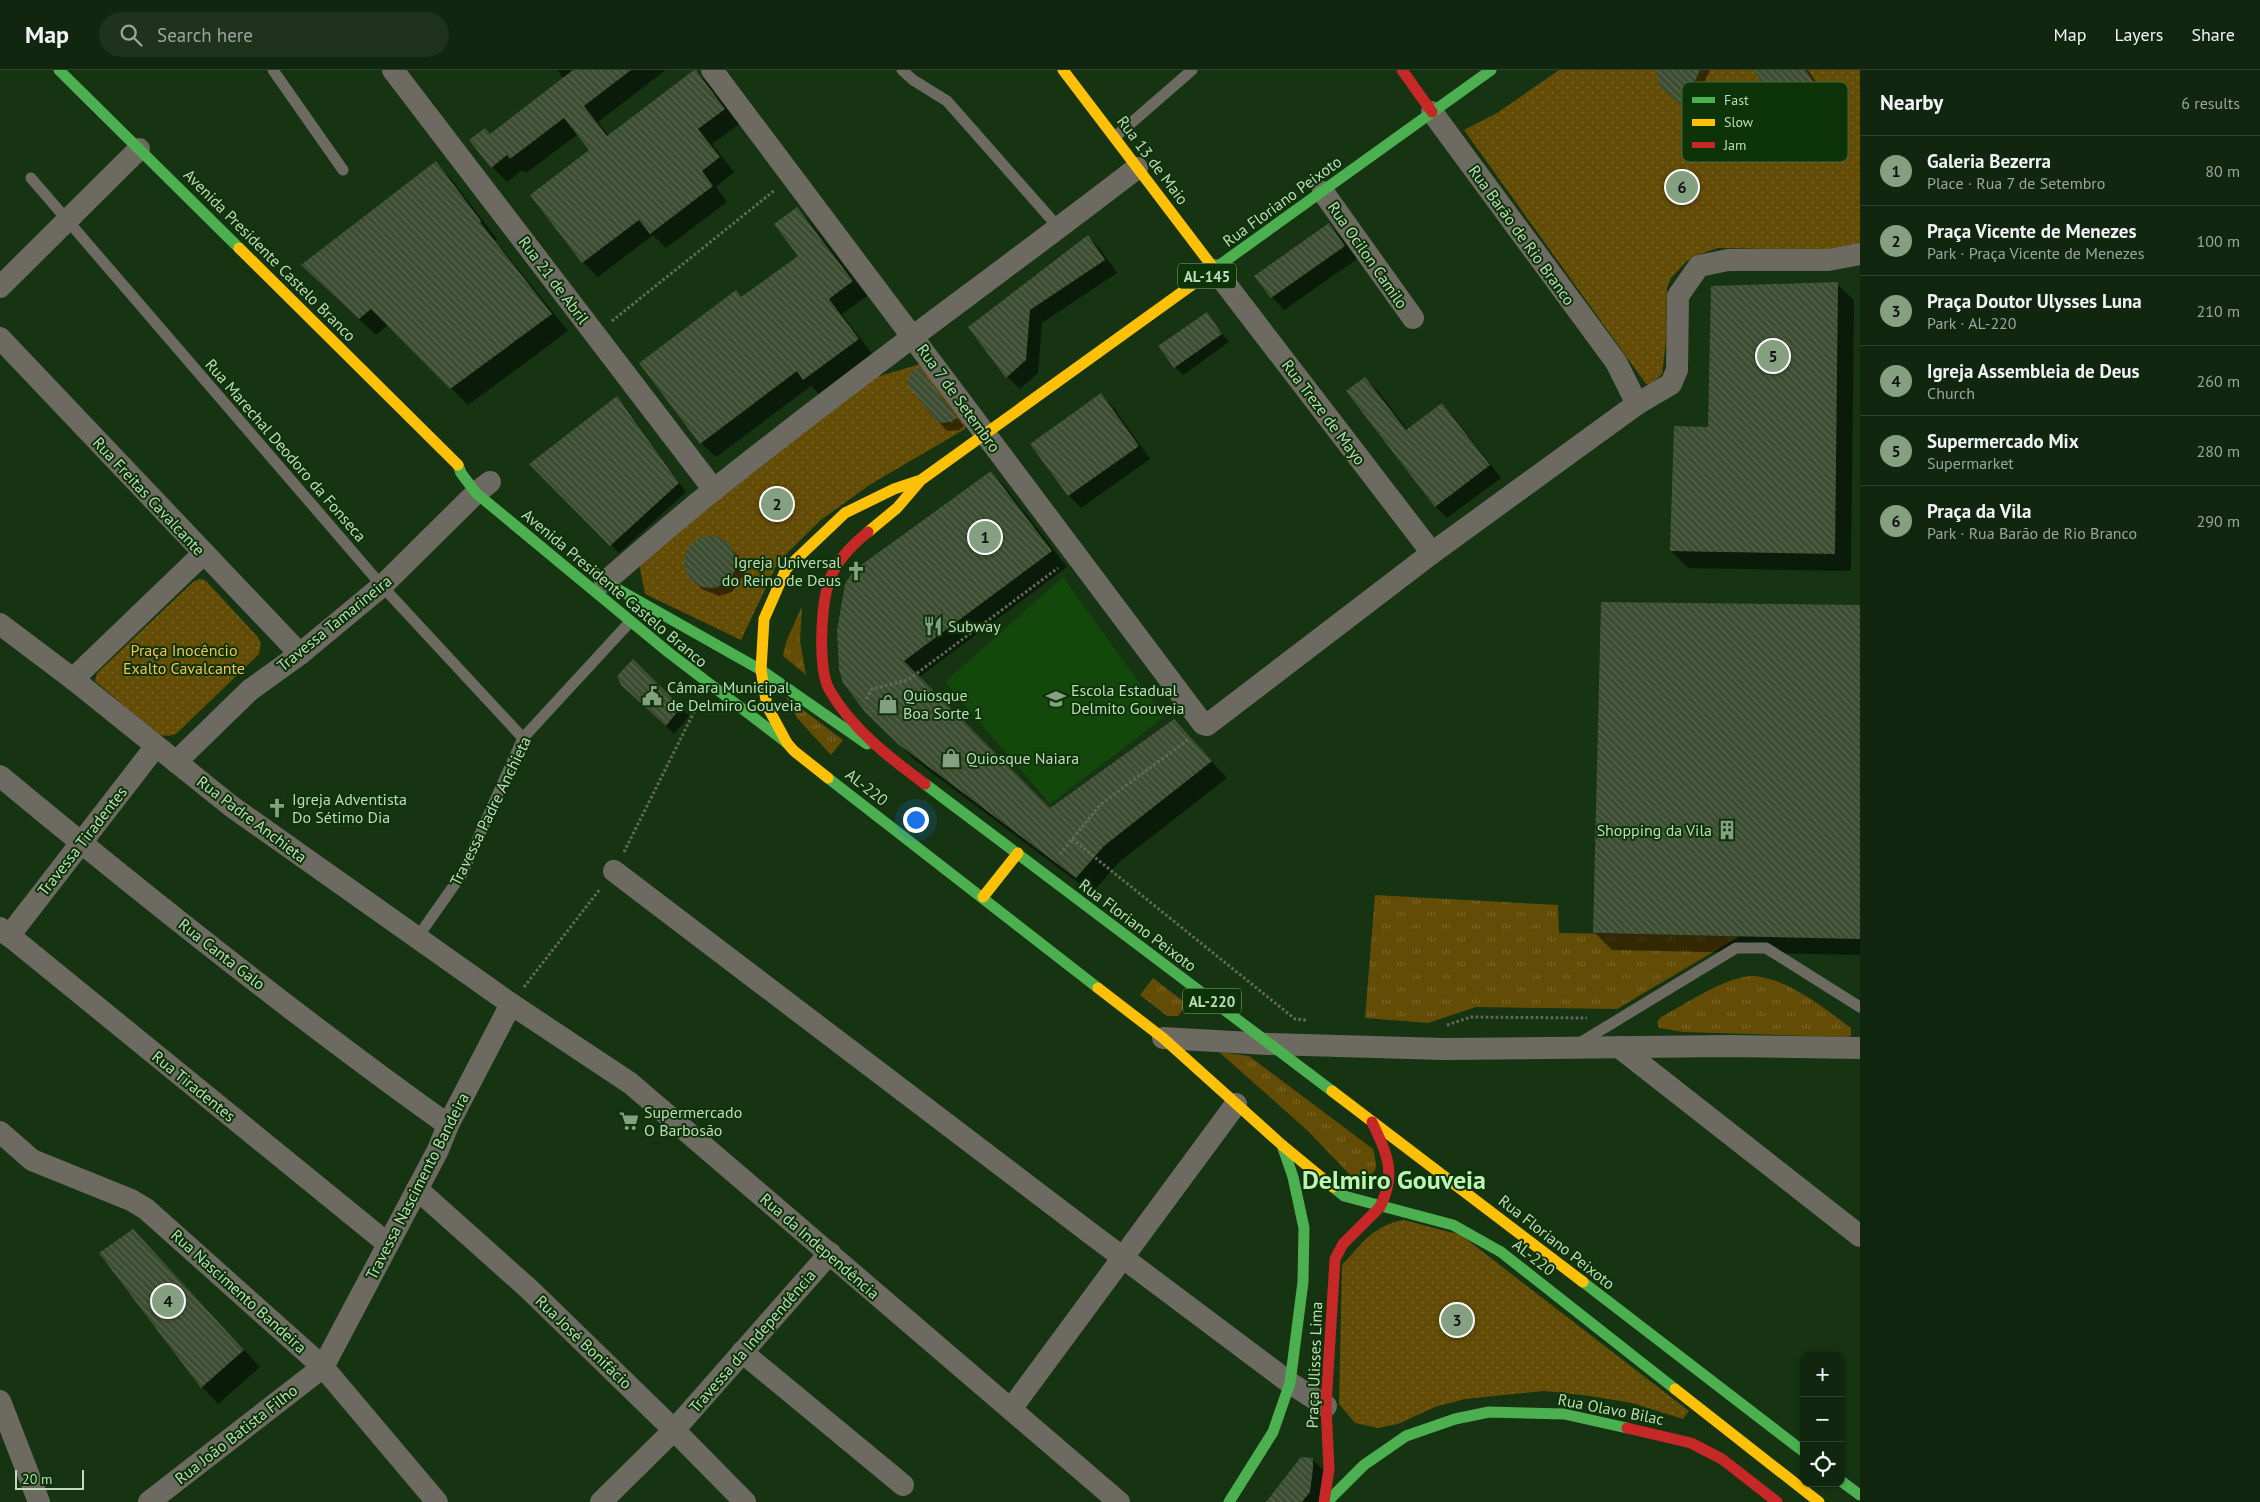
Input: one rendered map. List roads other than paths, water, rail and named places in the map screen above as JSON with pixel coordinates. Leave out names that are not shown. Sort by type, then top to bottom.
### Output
[{"type":"main road","name":"Avenida Presidente Castelo Branco","points":[[59,70],[458,464],[483,481],[629,622],[708,686],[787,744]]},
{"type":"main road","name":"Rua 13 de Maio","points":[[1063,70],[1216,270]]},
{"type":"main road","name":"Rua Barão de Rio Branco","points":[[1402,70],[1432,112]]},
{"type":"main road","name":"Rua Floriano Peixoto","points":[[1491,70],[922,480],[897,508],[851,545],[830,578],[821,629],[824,672],[829,690],[853,722],[888,756],[1372,1121],[1800,1449]]},
{"type":"main road","name":"Avenida Presidente Castelo Branco","points":[[458,464],[461,473],[483,481]]},
{"type":"main road","name":"Rua Floriano Peixoto","points":[[787,744],[767,706],[761,670],[764,619],[786,569],[845,513],[894,489],[922,480]]},
{"type":"main road","name":"Avenida Presidente Castelo Branco","points":[[583,563],[605,582],[761,670],[859,739],[888,756]]},
{"type":"main road","name":"AL-220","points":[[787,744],[1163,1038],[1282,1145],[1344,1196],[1453,1225],[1501,1252],[1819,1502]]},
{"type":"main road","points":[[983,897],[1018,853]]},
{"type":"main road","points":[[1372,1121],[1390,1166],[1387,1195],[1380,1207]]},
{"type":"main road","name":"Praça Ulisses Lima","points":[[1230,1502],[1273,1432],[1290,1383],[1303,1282],[1304,1228],[1293,1177],[1282,1145]]},
{"type":"main road","name":"Praça Ulisses Lima","points":[[1325,1502],[1329,1469],[1326,1406],[1335,1259],[1343,1244],[1380,1207]]},
{"type":"main road","name":"Rua Olavo Bilac","points":[[1325,1502],[1364,1465],[1406,1436],[1455,1418],[1489,1412],[1564,1414],[1691,1443],[1722,1459],[1777,1502]]},
{"type":"main road","points":[[1845,1484],[1860,1495]]},
{"type":"street","name":"Rua 21 de Abril","points":[[393,70],[714,490]]},
{"type":"street","name":"Rua 7 de Setembro","points":[[712,70],[1203,724],[1207,725],[1432,553]]},
{"type":"street","name":"Rua Barão de Rio Branco","points":[[1432,112],[1616,362],[1637,404]]},
{"type":"street","points":[[0,288],[139,149]]},
{"type":"street","points":[[605,582],[714,490],[913,336],[1137,168]]},
{"type":"street","name":"Rua Ocilon Camilo","points":[[1322,192],[1413,318]]},
{"type":"street","points":[[1432,553],[1637,404],[1671,384],[1677,370],[1678,296],[1699,266],[1728,260],[1828,260],[1860,254]]},
{"type":"street","name":"Rua Treze de Mayo","points":[[1216,270],[1432,553]]},
{"type":"street","name":"Rua Freitas Cavalcante","points":[[0,338],[300,654]]},
{"type":"street","name":"Travessa Tamarineira","points":[[176,762],[250,690],[300,654],[382,586],[483,481]]},
{"type":"street","points":[[72,679],[204,553]]},
{"type":"street","name":"Rua Padre Anchieta","points":[[0,624],[231,806],[511,1004]]},
{"type":"street","name":"Travessa Tiradentes","points":[[4,932],[81,843],[156,746]]},
{"type":"street","name":"Rua Canta Galo","points":[[0,776],[81,843],[357,1060],[448,1125]]},
{"type":"street","points":[[614,871],[1122,1257],[1290,1383],[1326,1406]]},
{"type":"street","name":"Rua Tiradentes","points":[[4,932],[388,1244]]},
{"type":"street","name":"Travessa Nascimento Bandeira","points":[[323,1366],[417,1189],[511,1004]]},
{"type":"street","name":"Rua da Independência","points":[[511,1004],[630,1084],[1119,1502]]},
{"type":"street","points":[[1163,1038],[1268,1044],[1444,1049],[1729,1046],[1860,1048]]},
{"type":"street","points":[[1618,1047],[1860,1236]]},
{"type":"street","points":[[1011,1409],[1236,1104]]},
{"type":"street","name":"Rua Nascimento Bandeira","points":[[0,1132],[32,1160],[131,1200],[146,1209],[323,1366],[437,1502]]},
{"type":"street","name":"Rua José Bonifácio","points":[[417,1189],[530,1290],[745,1502]]},
{"type":"street","name":"Travessa da Independência","points":[[600,1502],[674,1430],[830,1254]]},
{"type":"street","points":[[742,1352],[903,1485]]},
{"type":"street","name":"Rua João Batista Filho","points":[[149,1502],[323,1366]]},
{"type":"street","points":[[0,1402],[39,1502]]},
{"type":"lane","points":[[273,70],[343,170]]},
{"type":"lane","points":[[902,70],[913,80],[947,101],[1059,228]]},
{"type":"lane","points":[[1116,137],[1192,70]]},
{"type":"lane","name":"Rua Marechal Deodoro da Fonseca","points":[[31,178],[382,586],[523,738]]},
{"type":"lane","name":"Travessa Padre Anchieta","points":[[417,938],[462,874],[523,738],[629,622]]},
{"type":"lane","points":[[1572,1048],[1736,948],[1766,948],[1860,1008]]},
{"type":"place","name":"Praça da Vila","points":[[1682,187]]},
{"type":"place","name":"Supermercado Mix","points":[[1773,356]]},
{"type":"place","name":"Praça Vicente de Menezes","points":[[777,504]]},
{"type":"place","name":"Galeria Bezerra","points":[[985,537]]},
{"type":"place","name":"Igreja Universal do Reino de Deus","points":[[856,571]]},
{"type":"place","name":"Subway","points":[[933,626]]},
{"type":"place","name":"Câmara Municipal de Delmiro Gouveia","points":[[652,696]]},
{"type":"place","name":"Escola Estadual Delmito Gouveia","points":[[1056,699]]},
{"type":"place","name":"Quiosque Boa Sorte 1","points":[[888,704]]},
{"type":"place","name":"Quiosque Naiara","points":[[951,758]]},
{"type":"place","name":"Igreja Adventista Do Sétimo Dia","points":[[277,808]]},
{"type":"place","name":"Shopping da Vila","points":[[1727,830]]},
{"type":"place","name":"Supermercado O Barbosão","points":[[629,1121]]},
{"type":"place","name":"Igreja Assembleia de Deus","points":[[168,1301]]},
{"type":"place","name":"Praça Doutor Ulysses Luna","points":[[1457,1320]]},
{"type":"district","name":"Delmiro Gouveia","points":[[1394,1179]]},
{"type":"park label","name":"Praça Inocêncio Exalto Cavalcante","points":[[184,659]]}]
